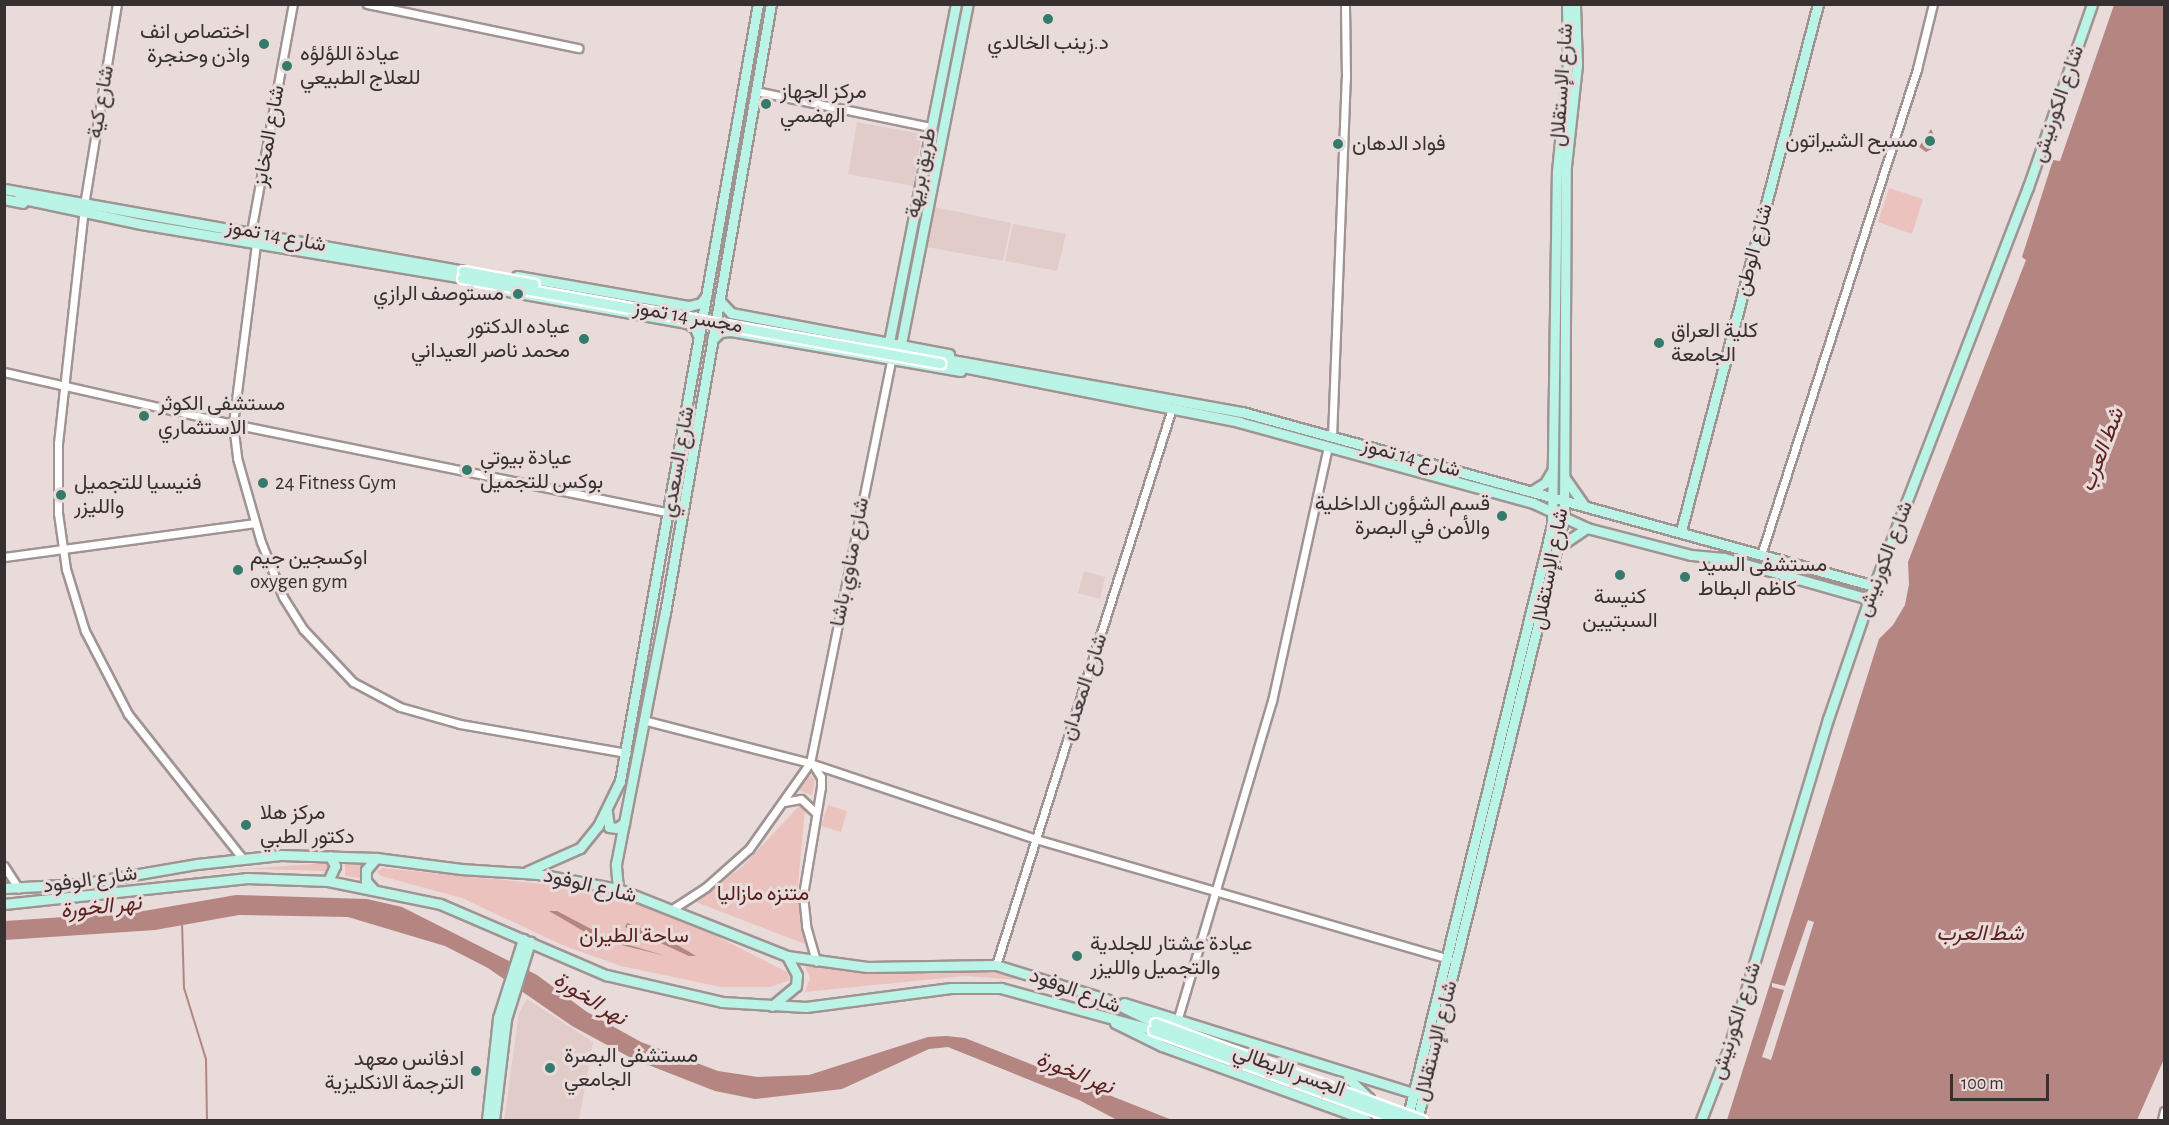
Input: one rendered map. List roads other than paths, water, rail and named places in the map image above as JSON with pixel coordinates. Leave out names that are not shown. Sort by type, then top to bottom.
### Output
[{"type":"main road","name":"شارع السعدي","points":[[523,872],[580,848],[607,809],[626,753],[758,4]]},
{"type":"main road","name":"شارع السعدي","points":[[618,890],[616,864],[771,4]]},
{"type":"main road","name":"طريق بريهة","points":[[890,339],[956,4]]},
{"type":"main road","name":"طريق بريهة","points":[[902,341],[968,4]]},
{"type":"main road","name":"شارع الإستقلال","points":[[1407,1120],[1418,1095],[1564,517],[1554,462],[1557,165],[1568,62],[1567,4]]},
{"type":"main road","name":"شارع الإستقلال","points":[[1417,1120],[1418,1095],[1448,959],[1537,593],[1553,510],[1559,498],[1563,473],[1566,166],[1577,65],[1575,4]]},
{"type":"main road","name":"شارع الوطن","points":[[1681,531],[1818,4]]},
{"type":"main road","name":"شارع الكورنيش","points":[[1701,1120],[1728,1050],[1828,719],[1869,599],[2028,187],[2092,4]]},
{"type":"main road","points":[[930,127],[942,129]]},
{"type":"main road","points":[[4,184],[145,213]]},
{"type":"main road","points":[[4,189],[115,214]]},
{"type":"main road","points":[[4,197],[115,214]]},
{"type":"main road","points":[[4,197],[83,216],[141,224]]},
{"type":"main road","name":"شارع 14 تموز","points":[[115,214],[145,213],[251,231],[435,270]]},
{"type":"main road","name":"شارع 14 تموز","points":[[115,214],[141,224],[256,244],[435,270]]},
{"type":"main road","points":[[435,270],[460,267],[689,306],[701,303],[708,291]]},
{"type":"main road","points":[[435,270],[687,323],[695,321],[699,313],[689,306]]},
{"type":"main road","name":"مجسر 14 تموز","points":[[435,270],[941,360]]},
{"type":"main road","points":[[718,295],[720,304],[731,314],[902,341],[981,368]]},
{"type":"main road","points":[[731,314],[723,320],[731,331]]},
{"type":"main road","points":[[687,323],[698,332],[699,341]]},
{"type":"main road","points":[[711,342],[716,334],[731,331],[891,361],[981,368]]},
{"type":"main road","name":"شارع 14 تموز","points":[[941,360],[1330,441],[1559,498],[1874,586]]},
{"type":"main road","name":"شارع 14 تموز","points":[[981,368],[1191,401],[1553,510],[1587,528],[1691,555],[1724,558],[1869,599]]},
{"type":"main road","points":[[1532,491],[1548,480],[1554,462]]},
{"type":"main road","points":[[1563,473],[1569,489],[1584,505]]},
{"type":"main road","points":[[1557,548],[1587,528]]},
{"type":"main road","points":[[607,809],[609,827],[617,828],[624,823]]},
{"type":"main road","points":[[328,881],[335,866],[330,856]]},
{"type":"main road","name":"شارع الوفود","points":[[4,888],[81,884],[242,858],[330,856],[376,858],[461,869],[523,872],[618,890],[674,908],[787,956],[816,962],[897,968],[996,965],[1106,999],[1154,1026]]},
{"type":"main road","points":[[373,889],[366,880],[366,870],[376,858]]},
{"type":"main road","name":"شارع الوفود","points":[[4,904],[234,879],[328,881],[448,907],[630,982],[722,1002],[770,1008],[983,987],[1020,991],[1100,1015],[1154,1026]]},
{"type":"main road","points":[[487,1120],[497,1027],[526,941]]},
{"type":"main road","points":[[770,1008],[796,987],[797,975],[787,956]]},
{"type":"main road","points":[[494,1120],[511,987]]},
{"type":"main road","points":[[1106,999],[1178,1018],[1339,1072],[1418,1095]]},
{"type":"main road","points":[[1100,1015],[1162,1046],[1366,1120]]},
{"type":"main road","name":"الجسر الايطالي","points":[[1154,1026],[1400,1120]]},
{"type":"main road","name":"الجسر الايطالي","points":[[1154,1026],[1422,1120]]},
{"type":"main road","points":[[1339,1072],[1369,1098],[1364,1111],[1348,1114]]},
{"type":"street","name":"شارع كية","points":[[85,199],[117,4]]},
{"type":"street","name":"شارع المخابز","points":[[251,231],[292,4]]},
{"type":"street","points":[[367,4],[578,48]]},
{"type":"street","points":[[1178,1018],[1284,656],[1330,441],[1346,78],[1345,4]]},
{"type":"street","points":[[1761,555],[1917,69],[1933,4]]},
{"type":"street","points":[[755,91],[930,127]]},
{"type":"street","points":[[83,216],[62,384],[57,479],[63,548],[78,610],[108,681],[150,745],[242,858]]},
{"type":"street","points":[[256,244],[233,424],[241,481],[254,523],[283,597],[303,629],[338,670],[368,692],[400,707],[438,719],[626,753]]},
{"type":"street","name":"شارع مناوي باشا","points":[[674,908],[736,862],[784,802],[810,763],[891,361]]},
{"type":"street","points":[[4,372],[233,424],[669,513]]},
{"type":"street","name":"شارع المعدان","points":[[996,965],[1172,408]]},
{"type":"street","points":[[4,557],[254,523]]},
{"type":"street","points":[[643,720],[810,763],[1036,839],[1448,959]]},
{"type":"street","points":[[810,763],[821,777]]},
{"type":"street","points":[[816,962],[806,926],[803,895],[821,777],[829,770]]},
{"type":"street","points":[[784,802],[801,799],[815,812]]},
{"type":"street","points":[[4,866],[19,889]]},
{"type":"street","points":[[2162,1120],[2164,1111]]},
{"type":"water","name":"شط العرب","points":[[2114,5],[2164,5],[2164,1059],[2137,1120],[1727,1120],[1879,639],[1893,625],[1905,605],[1909,584],[1908,562],[2026,260],[2022,257],[2053,160],[2060,161]]},
{"type":"water","name":"مسبح الشيراتون","points":[[1931,129],[1936,139],[1932,149],[1926,152],[1919,147]]},
{"type":"water","name":"نهر الخورة","points":[[236,895],[367,899],[402,907],[537,975],[587,1012],[641,1042],[718,1071],[758,1077],[809,1075],[928,1037],[965,1038],[1172,1120],[1117,1120],[1079,1100],[948,1047],[929,1049],[842,1089],[755,1099],[715,1091],[633,1059],[572,1026],[488,968],[445,946],[348,917],[239,915],[155,930],[5,940],[5,921],[138,912]]},
{"type":"water","points":[[549,911],[557,911],[612,940],[666,956],[597,939]]},
{"type":"water","points":[[627,923],[664,937],[696,956],[689,956],[625,927]]},
{"type":"waterway","points":[[182,923],[184,988],[206,1059],[207,1120]]},
{"type":"place","name":"د.زينب الخالدي","points":[[1048,19]]},
{"type":"place","name":"اختصاص انف واذن وحنجرة","points":[[264,44]]},
{"type":"place","name":"عيادة اللؤلؤه للعلاج الطبيعي","points":[[287,66]]},
{"type":"place","name":"مركز الجهاز الهضمي","points":[[766,104]]},
{"type":"place","name":"مسبح الشيراتون","points":[[1930,141]]},
{"type":"place","name":"فواد الدهان","points":[[1338,144]]},
{"type":"place","name":"مستوصف الرازي","points":[[518,294]]},
{"type":"place","name":"عياده الدكتور محمد ناصر العيداني","points":[[584,339]]},
{"type":"place","name":"كلية العراق الجامعة","points":[[1659,343]]},
{"type":"place","name":"مستشفى الكوثر الاستثماري","points":[[144,416]]},
{"type":"place","name":"عيادة بيوتي بوكس للتجميل","points":[[467,470]]},
{"type":"place","name":"24 Fitness Gym","points":[[263,483]]},
{"type":"place","name":"فنيسيا للتجميل والليزر","points":[[61,495]]},
{"type":"place","name":"قسم الشؤون الداخلية والأمن في البصرة","points":[[1502,516]]},
{"type":"place","name":"اوكسجين جيم oxygen gym","points":[[238,570]]},
{"type":"place","name":"كنيسة السبتيين","points":[[1620,575]]},
{"type":"place","name":"مستشفى السيد كاظم البطاط","points":[[1685,577]]},
{"type":"place","name":"مركز هلا دكتور الطبي","points":[[246,825]]},
{"type":"place","name":"عيادة عشتار للجلدية والتجميل والليزر","points":[[1077,956]]},
{"type":"place","name":"مستشفى البصرة الجامعي","points":[[550,1068]]},
{"type":"place","name":"ادفانس معهد الترجمة الانكليزية","points":[[476,1071]]},
{"type":"park label","name":"متنزه مازاليا","points":[[763,894]]},
{"type":"park label","name":"ساحة الطيران","points":[[634,936]]}]
